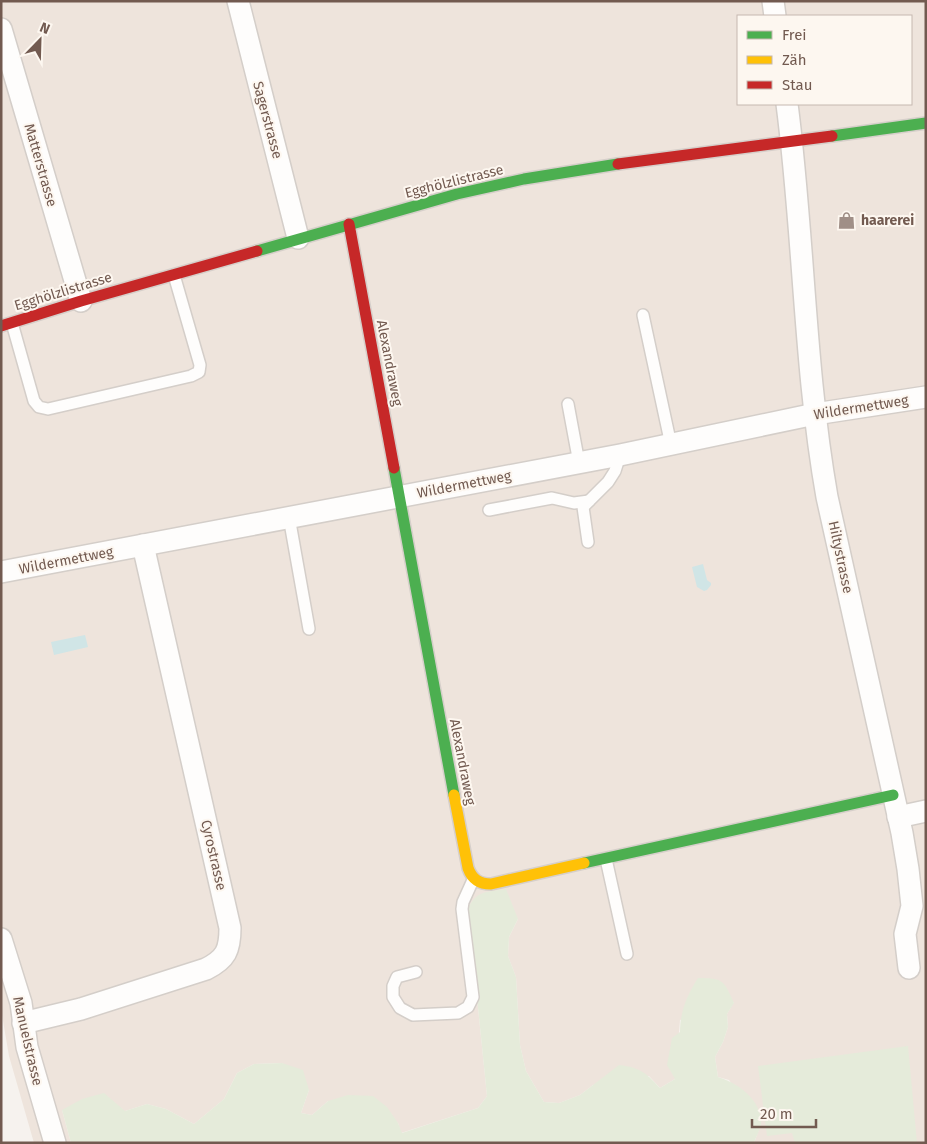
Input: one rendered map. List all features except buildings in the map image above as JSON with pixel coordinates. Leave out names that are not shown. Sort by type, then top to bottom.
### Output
[{"type":"street","name":"Sagerstrasse","points":[[238,1],[298,238]]},
{"type":"street","points":[[773,1],[775,15]]},
{"type":"street","name":"Matterstrasse","points":[[1,29],[81,301]]},
{"type":"street","name":"Hiltystrasse","points":[[787,105],[820,459],[908,869],[912,906],[905,934],[908,968]]},
{"type":"street","name":"Egghölzlistrasse","points":[[6,324],[298,238],[457,194],[524,179],[591,168],[926,123]]},
{"type":"street","name":"Alexandraweg","points":[[349,224],[468,868],[473,880]]},
{"type":"street","name":"Wildermettweg","points":[[1,572],[579,463],[816,414],[926,397]]},
{"type":"street","name":"Cyrostrasse","points":[[23,1023],[81,1008],[206,969],[218,963],[226,954],[230,943],[230,928],[143,545]]},
{"type":"street","points":[[473,880],[482,884],[491,884],[893,795]]},
{"type":"street","points":[[898,817],[926,811]]},
{"type":"street","name":"Manuelstrasse","points":[[1,939],[20,1004],[27,1047],[55,1143]]},
{"type":"lane","points":[[6,324],[34,400],[39,407],[48,408],[191,376],[199,372],[200,365],[174,275]]},
{"type":"lane","points":[[643,315],[670,445]]},
{"type":"lane","points":[[568,404],[579,463]]},
{"type":"lane","points":[[588,542],[583,507],[608,482],[615,471],[620,455]]},
{"type":"lane","points":[[489,510],[552,498],[574,502],[588,501]]},
{"type":"lane","points":[[288,517],[309,629]]},
{"type":"lane","points":[[606,859],[627,954]]},
{"type":"lane","points":[[416,972],[397,977],[393,986],[393,997],[400,1008],[414,1015],[452,1013],[468,1007],[472,997],[462,909],[463,902],[473,880]]},
{"type":"shaded area","points":[[1,1],[926,1],[926,1143],[754,1143],[761,1124],[729,1080],[718,1077],[715,1057],[728,1027],[727,1014],[734,1002],[680,1020],[675,1079],[660,1088],[649,1076],[593,1085],[580,1095],[559,1103],[544,1102],[526,1071],[520,1045],[516,977],[508,956],[509,937],[518,919],[468,909],[487,1096],[478,1108],[401,1133],[398,1123],[328,1101],[312,1115],[301,1113],[309,1090],[282,1063],[254,1064],[237,1073],[224,1099],[194,1124],[166,1109],[147,1104],[125,1111],[62,1110],[71,1143],[34,1143],[9,1056],[1,1009]]},
{"type":"shaded area","points":[[703,564],[707,580],[711,583],[707,590],[704,591],[697,587],[692,567]]},
{"type":"shaded area","points":[[85,635],[88,647],[54,655],[51,642]]},
{"type":"green space","points":[[506,889],[518,919],[509,937],[508,956],[516,977],[520,1045],[526,1071],[544,1102],[559,1103],[580,1095],[619,1065],[642,1072],[660,1088],[675,1079],[667,1065],[672,1038],[680,1032],[685,1004],[698,978],[713,979],[725,985],[734,1003],[727,1014],[728,1027],[715,1057],[718,1077],[741,1088],[758,1107],[761,1124],[754,1143],[71,1143],[62,1110],[82,1099],[104,1093],[125,1111],[147,1104],[166,1109],[194,1124],[224,1099],[237,1073],[254,1064],[282,1063],[303,1070],[309,1090],[301,1113],[312,1115],[328,1101],[348,1095],[373,1096],[387,1107],[398,1123],[402,1133],[478,1108],[487,1096],[468,909],[479,895]]},
{"type":"green space","points":[[908,1046],[917,1143],[795,1143],[792,1133],[767,1136],[758,1066]]},
{"type":"traffic: fast","points":[[832,136],[926,123]]},
{"type":"traffic: fast","points":[[257,251],[457,194],[524,179],[618,164]]},
{"type":"traffic: fast","points":[[394,468],[454,795]]},
{"type":"traffic: fast","points":[[584,863],[893,795]]},
{"type":"traffic: slow","points":[[454,795],[468,868],[474,878],[480,882],[491,884],[584,863]]},
{"type":"traffic: jam","points":[[618,164],[832,136]]},
{"type":"traffic: jam","points":[[349,224],[394,468]]},
{"type":"traffic: jam","points":[[1,326],[257,251]]},
{"type":"place","name":"haarerei","points":[[847,220]]}]
